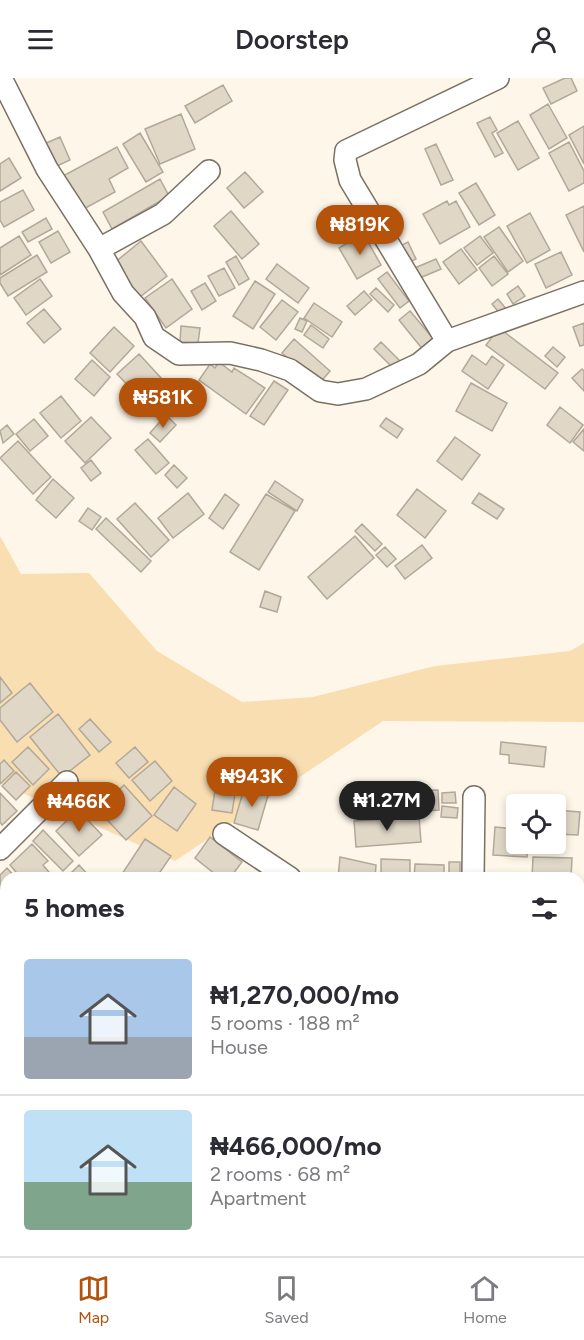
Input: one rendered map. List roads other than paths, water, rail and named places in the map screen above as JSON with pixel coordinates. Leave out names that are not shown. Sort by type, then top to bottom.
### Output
[{"type":"street","points":[[1,78],[47,169],[99,249],[123,293],[145,316],[154,337],[179,354],[230,352],[290,370],[320,391],[338,394],[366,389],[419,364],[447,341],[584,292]]},
{"type":"street","points":[[447,341],[350,180],[345,160],[346,151],[498,78]]},
{"type":"street","points":[[99,249],[163,214],[209,171]]},
{"type":"street","points":[[0,849],[67,782]]},
{"type":"street","points":[[473,872],[474,797]]},
{"type":"street","points":[[224,834],[281,872]]}]
